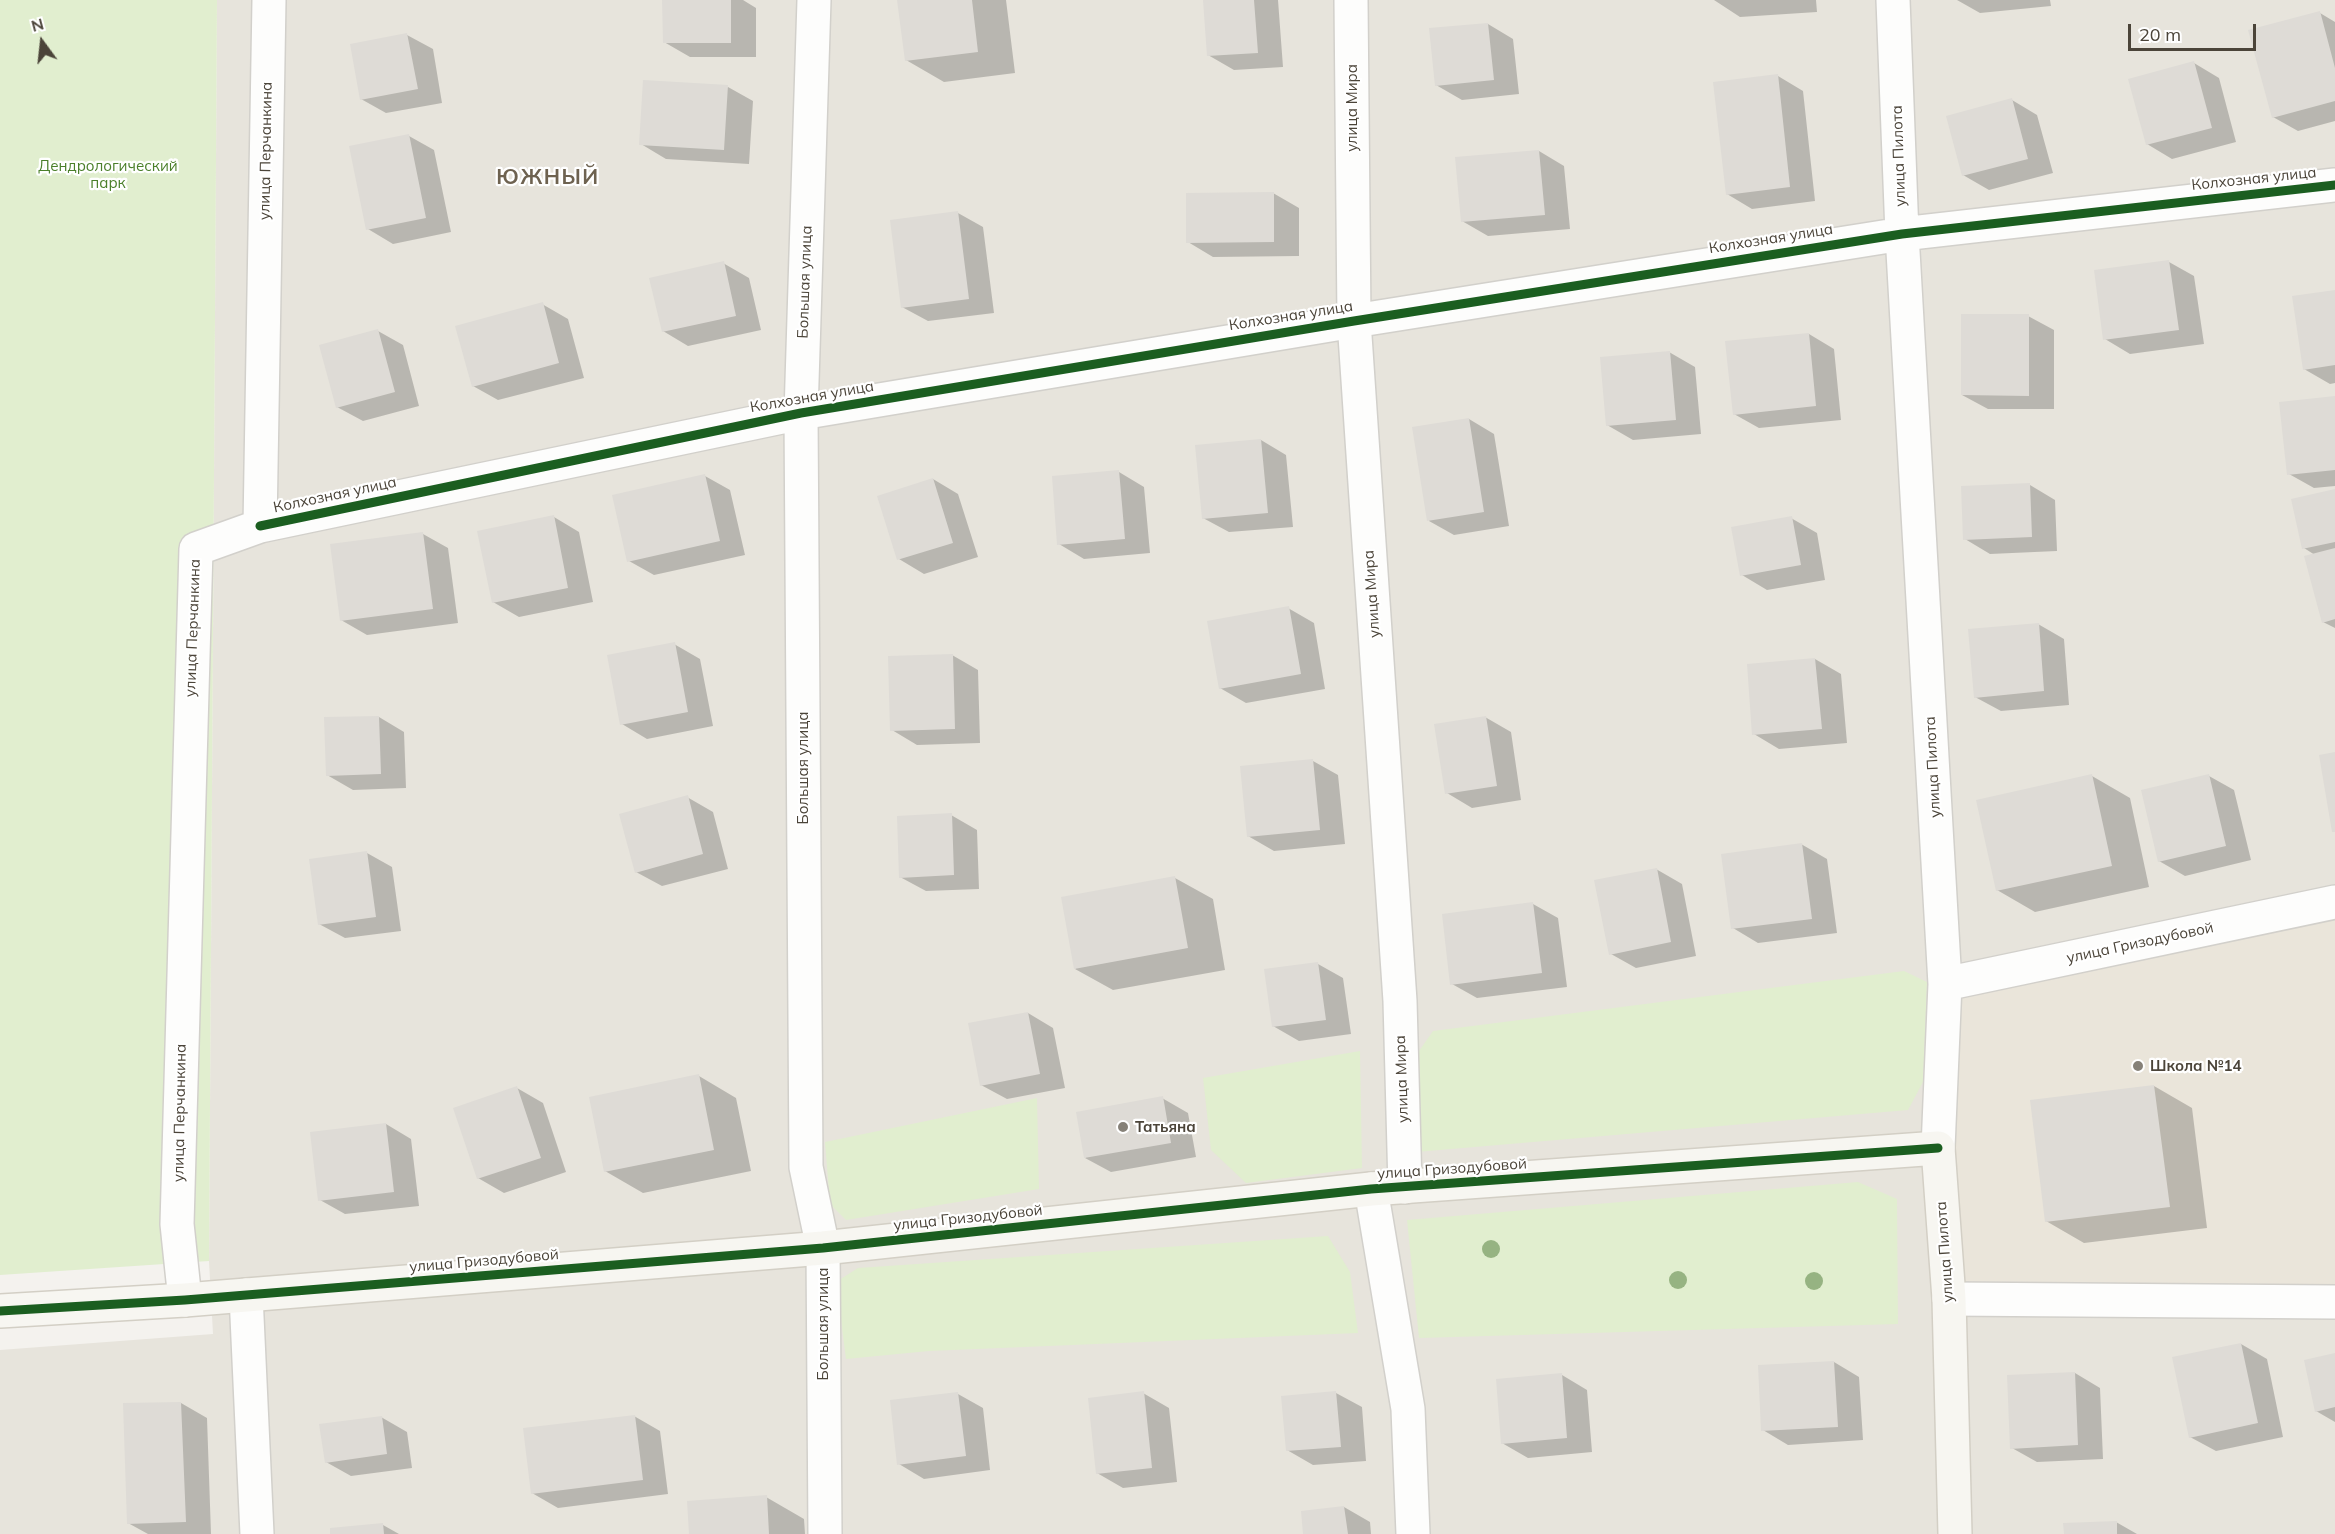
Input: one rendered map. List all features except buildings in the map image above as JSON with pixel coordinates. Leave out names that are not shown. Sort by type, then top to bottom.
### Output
[{"type":"street","name":"улица Перчанкина","points":[[185,1300],[177,1224],[196,549],[260,526],[269,0]]},
{"type":"street","name":"Большая улица","points":[[814,0],[801,413],[806,1167],[823,1248],[825,1534]]},
{"type":"street","name":"улица Мира","points":[[1351,0],[1354,321],[1400,1001],[1405,1187]]},
{"type":"street","name":"улица Пилота","points":[[1893,0],[1902,234],[1945,984],[1938,1148],[1949,1299],[1955,1534]]},
{"type":"street","name":"Колхозная улица","points":[[260,526],[801,413],[1354,321],[1902,234],[2335,185]]},
{"type":"street","name":"улица Гризодубовой","points":[[1945,984],[2335,902]]},
{"type":"street","name":"улица Гризодубовой","points":[[0,1311],[185,1300],[823,1248],[1371,1190],[1938,1148]]},
{"type":"street","points":[[1371,1190],[1408,1409],[1413,1534]]},
{"type":"street","points":[[246,1295],[257,1534]]},
{"type":"street","points":[[1949,1299],[2335,1302]]},
{"type":"shaded area","points":[[217,0],[2335,0],[2335,1534],[0,1534],[0,1350],[213,1334],[209,1261]]},
{"type":"shaded area","name":"Школа №14","points":[[2335,902],[2335,1302],[1949,1299],[1945,984]]},
{"type":"green space","name":"Дендрологический парк","points":[[0,0],[217,0],[209,1261],[0,1275]]},
{"type":"green space","points":[[1904,971],[1927,982],[1923,1082],[1908,1110],[1416,1152],[1412,1061],[1433,1031]]},
{"type":"green space","points":[[1360,1051],[1362,1168],[1246,1183],[1211,1150],[1203,1078]]},
{"type":"green space","points":[[1037,1098],[1039,1189],[846,1220],[830,1204],[825,1142]]},
{"type":"green space","points":[[1858,1182],[1897,1199],[1898,1324],[1419,1338],[1407,1220]]},
{"type":"green space","points":[[1328,1236],[1350,1272],[1358,1333],[929,1351],[846,1359],[836,1282],[858,1268]]},
{"type":"cycle path","points":[[260,526],[801,413],[1354,321],[1902,234],[2335,185]]},
{"type":"cycle path","points":[[0,1311],[185,1300],[823,1248],[1371,1189],[1938,1148]]},
{"type":"place","name":"Школа №14","points":[[2138,1066]]},
{"type":"place","name":"Татьяна","points":[[1123,1127]]},
{"type":"district","name":"ЮЖНЫЙ","points":[[548,178]]}]
